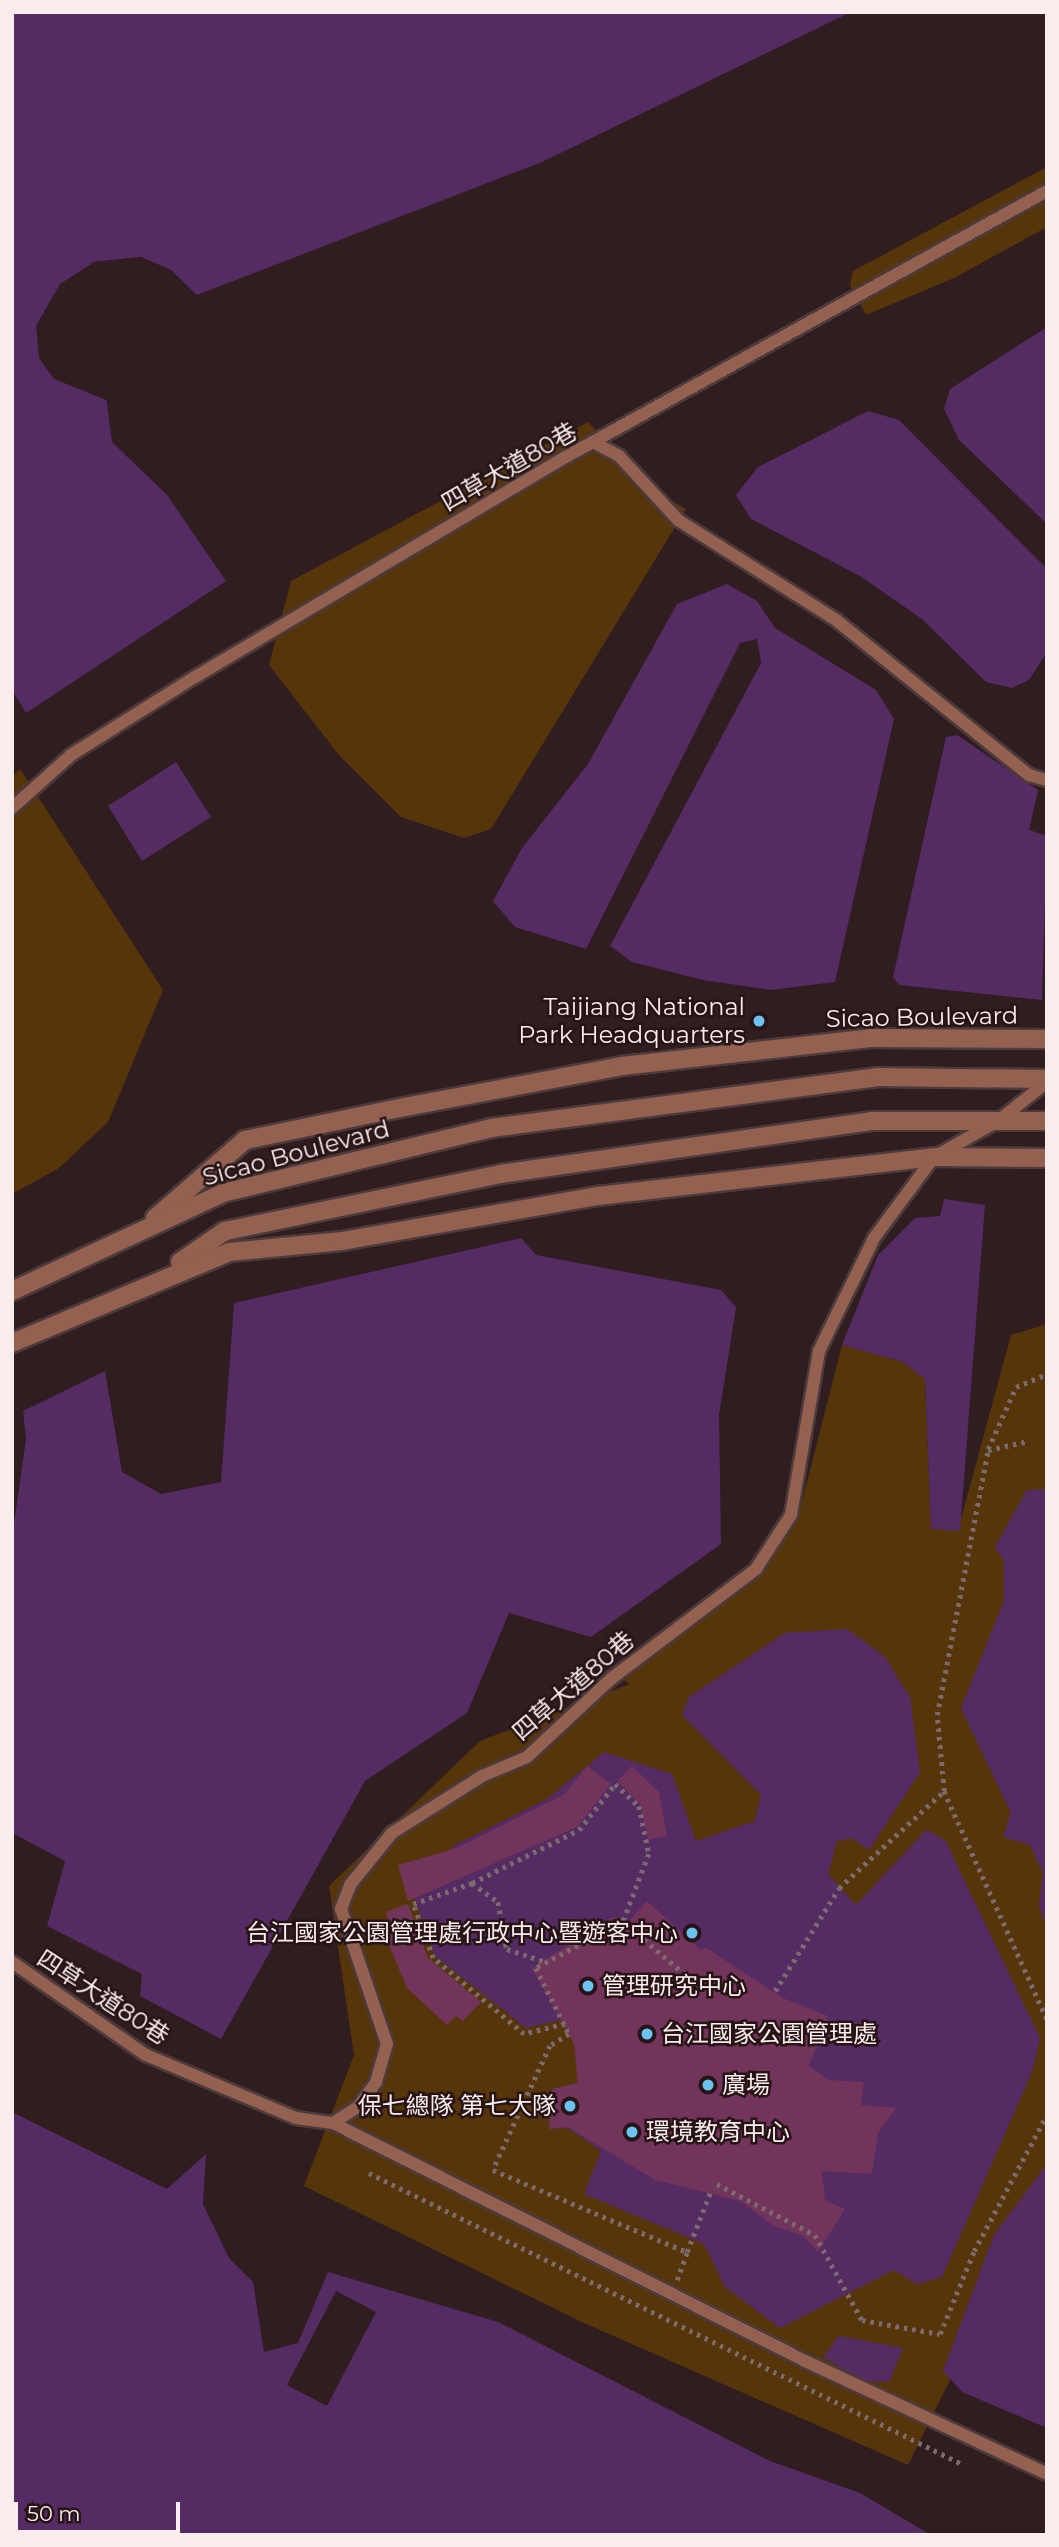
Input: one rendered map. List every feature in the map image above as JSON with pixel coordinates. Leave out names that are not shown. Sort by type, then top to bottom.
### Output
[{"type":"street","name":"Sicao Boulevard","points":[[136,1234],[245,1140],[622,1066],[870,1038],[1047,1039]]},
{"type":"street","name":"Sicao Boulevard","points":[[136,1234],[223,1193],[491,1128],[879,1077],[1047,1080]]},
{"type":"street","points":[[160,1276],[225,1231],[500,1174],[871,1121],[1047,1121]]},
{"type":"street","points":[[12,1343],[160,1276],[230,1252],[342,1241],[598,1196],[934,1157],[1047,1158]]},
{"type":"street","points":[[12,1291],[136,1234]]},
{"type":"lane","name":"四草大道80巷","points":[[12,808],[71,755],[593,442],[1047,191]]},
{"type":"lane","points":[[593,442],[619,456],[678,520],[836,620],[1029,775],[1047,780]]},
{"type":"lane","name":"四草大道80巷","points":[[12,1962],[146,2055],[296,2118],[333,2123],[358,2107],[376,2082],[387,2045],[341,1909],[351,1885],[392,1833],[482,1776],[527,1757],[612,1678],[756,1569],[791,1515],[819,1351],[846,1288],[934,1157],[998,1121],[1047,1080]]},
{"type":"lane","points":[[333,2123],[803,2360],[1047,2474]]},
{"type":"path","points":[[1047,1374],[1016,1387],[988,1450],[937,1715],[944,1791],[1047,2019]]},
{"type":"path","points":[[988,1450],[1028,1441]]},
{"type":"path","points":[[565,2024],[524,2034],[433,1958],[413,1904],[472,1884],[579,1830],[615,1784],[639,1806],[649,1854],[623,1922],[536,1968],[565,2024],[569,2034],[550,2046],[493,2170],[687,2252],[710,2193]]},
{"type":"path","points":[[775,1991],[839,1888],[944,1791]]},
{"type":"path","points":[[472,1884],[498,1902],[507,1949],[547,1962]]},
{"type":"path","points":[[623,1922],[685,1975]]},
{"type":"path","points":[[717,2184],[815,2235],[862,2320],[940,2334],[974,2251],[1047,2114]]},
{"type":"path","points":[[369,2173],[964,2465]]},
{"type":"shaded area","points":[[12,12],[851,12],[542,162],[197,295],[171,270],[141,257],[94,262],[60,284],[36,326],[39,358],[54,379],[92,375],[106,396],[112,442],[167,495],[226,581],[26,713],[12,690]]},
{"type":"shaded area","points":[[1047,167],[1047,227],[954,278],[866,315],[850,285],[853,271]]},
{"type":"shaded area","points":[[1047,327],[1047,524],[959,440],[944,409],[950,389]]},
{"type":"shaded area","points":[[868,411],[899,420],[1047,569],[1047,652],[1029,680],[1012,688],[986,682],[922,619],[860,576],[751,519],[736,495],[758,467]]},
{"type":"shaded area","points":[[588,422],[648,487],[686,509],[491,829],[464,838],[401,817],[339,755],[269,665],[291,581]]},
{"type":"shaded area","points":[[727,584],[757,601],[775,628],[876,690],[894,719],[835,982],[770,990],[703,980],[632,962],[610,946],[761,663],[757,639],[740,643],[586,949],[515,927],[493,901],[522,848],[588,764],[677,604]]},
{"type":"shaded area","points":[[957,735],[1038,790],[1029,830],[1047,836],[1042,1000],[899,985],[893,977],[946,737]]},
{"type":"shaded area","points":[[176,762],[211,817],[142,861],[108,806]]},
{"type":"shaded area","points":[[20,769],[163,990],[108,1122],[59,1168],[12,1194],[12,777]]},
{"type":"shaded area","points":[[944,1199],[985,1205],[960,1531],[931,1529],[925,1379],[903,1362],[842,1345],[878,1255],[915,1218],[940,1216]]},
{"type":"shaded area","points":[[521,1238],[536,1255],[721,1290],[736,1307],[719,1415],[721,1544],[591,1637],[509,1613],[467,1713],[365,1781],[221,2039],[140,1996],[142,1974],[47,1926],[65,1861],[12,1833],[13,1531],[26,1439],[23,1411],[105,1371],[122,1472],[161,1494],[221,1482],[234,1303]]},
{"type":"shaded area","name":"台江國家公園管理處行政中心暨遊客中心","points":[[1047,1324],[1047,2183],[908,2465],[584,2323],[304,2186],[354,2055],[329,1886],[480,1741],[630,1684],[621,1678],[764,1571],[798,1517],[842,1345],[903,1362],[925,1379],[931,1528],[958,1530],[1011,1335]]},
{"type":"shaded area","points":[[1047,1489],[1047,1927],[1039,1907],[1043,1872],[1030,1845],[1003,1837],[1011,1813],[961,1708],[1004,1601],[1004,1561],[995,1547],[1027,1490]]},
{"type":"shaded area","points":[[847,1629],[884,1656],[910,1697],[920,1772],[869,1850],[852,1838],[837,1841],[828,1874],[856,1905],[926,1830],[945,1840],[1040,2038],[1032,2072],[942,2277],[917,2284],[894,2270],[780,2328],[725,2287],[704,2244],[584,2194],[601,2151],[568,2128],[549,2129],[552,2089],[598,2078],[561,2020],[526,2028],[435,1956],[415,1899],[453,1846],[547,1799],[604,1752],[672,1774],[696,1841],[755,1821],[761,1795],[682,1715],[689,1697],[785,1633]]},
{"type":"shaded area","points":[[12,2112],[167,2189],[206,2154],[203,2204],[229,2258],[253,2282],[264,2352],[298,2343],[328,2272],[498,2322],[770,2461],[860,2493],[931,2535],[12,2535]]},
{"type":"shaded area","points":[[1047,2164],[1047,2428],[962,2392],[943,2371],[994,2235]]},
{"type":"shaded area","points":[[839,2336],[903,2348],[889,2382],[864,2381],[823,2357]]},
{"type":"pier","points":[[141,257],[171,270],[198,299],[169,273],[140,261],[95,265],[80,275],[94,262]]},
{"type":"pier","points":[[50,367],[56,375],[93,372],[111,402],[54,379]]},
{"type":"pier","points":[[336,2291],[376,2312],[327,2406],[287,2385]]},
{"type":"building","points":[[587,1766],[611,1784],[577,1827],[408,1901],[398,1865],[457,1848],[565,1794]]},
{"type":"building","points":[[632,1766],[659,1792],[667,1836],[648,1840],[641,1805],[617,1781]]},
{"type":"building","points":[[647,1901],[702,1951],[705,1947],[783,1998],[828,2016],[809,2066],[829,2080],[864,2082],[861,2105],[896,2108],[878,2133],[872,2174],[822,2171],[825,2200],[845,2209],[818,2252],[803,2236],[774,2226],[740,2201],[655,2180],[568,2127],[549,2129],[552,2089],[578,2083],[574,2044],[532,1968],[613,1917],[629,1921]]},
{"type":"building","points":[[408,1904],[428,1958],[481,2002],[463,2021],[456,2016],[447,2025],[407,1988],[381,1926],[389,1923],[386,1912]]},
{"type":"place","name":"Taijiang National Park Headquarters","points":[[759,1021]]},
{"type":"place","name":"台江國家公園管理處行政中心暨遊客中心","points":[[692,1933]]},
{"type":"place","name":"管理研究中心","points":[[588,1986]]},
{"type":"place","name":"台江國家公園管理處","points":[[647,2034]]},
{"type":"place","name":"廣場","points":[[708,2085]]},
{"type":"place","name":"保七總隊 第七大隊","points":[[570,2106]]},
{"type":"place","name":"環境教育中心","points":[[632,2132]]}]
